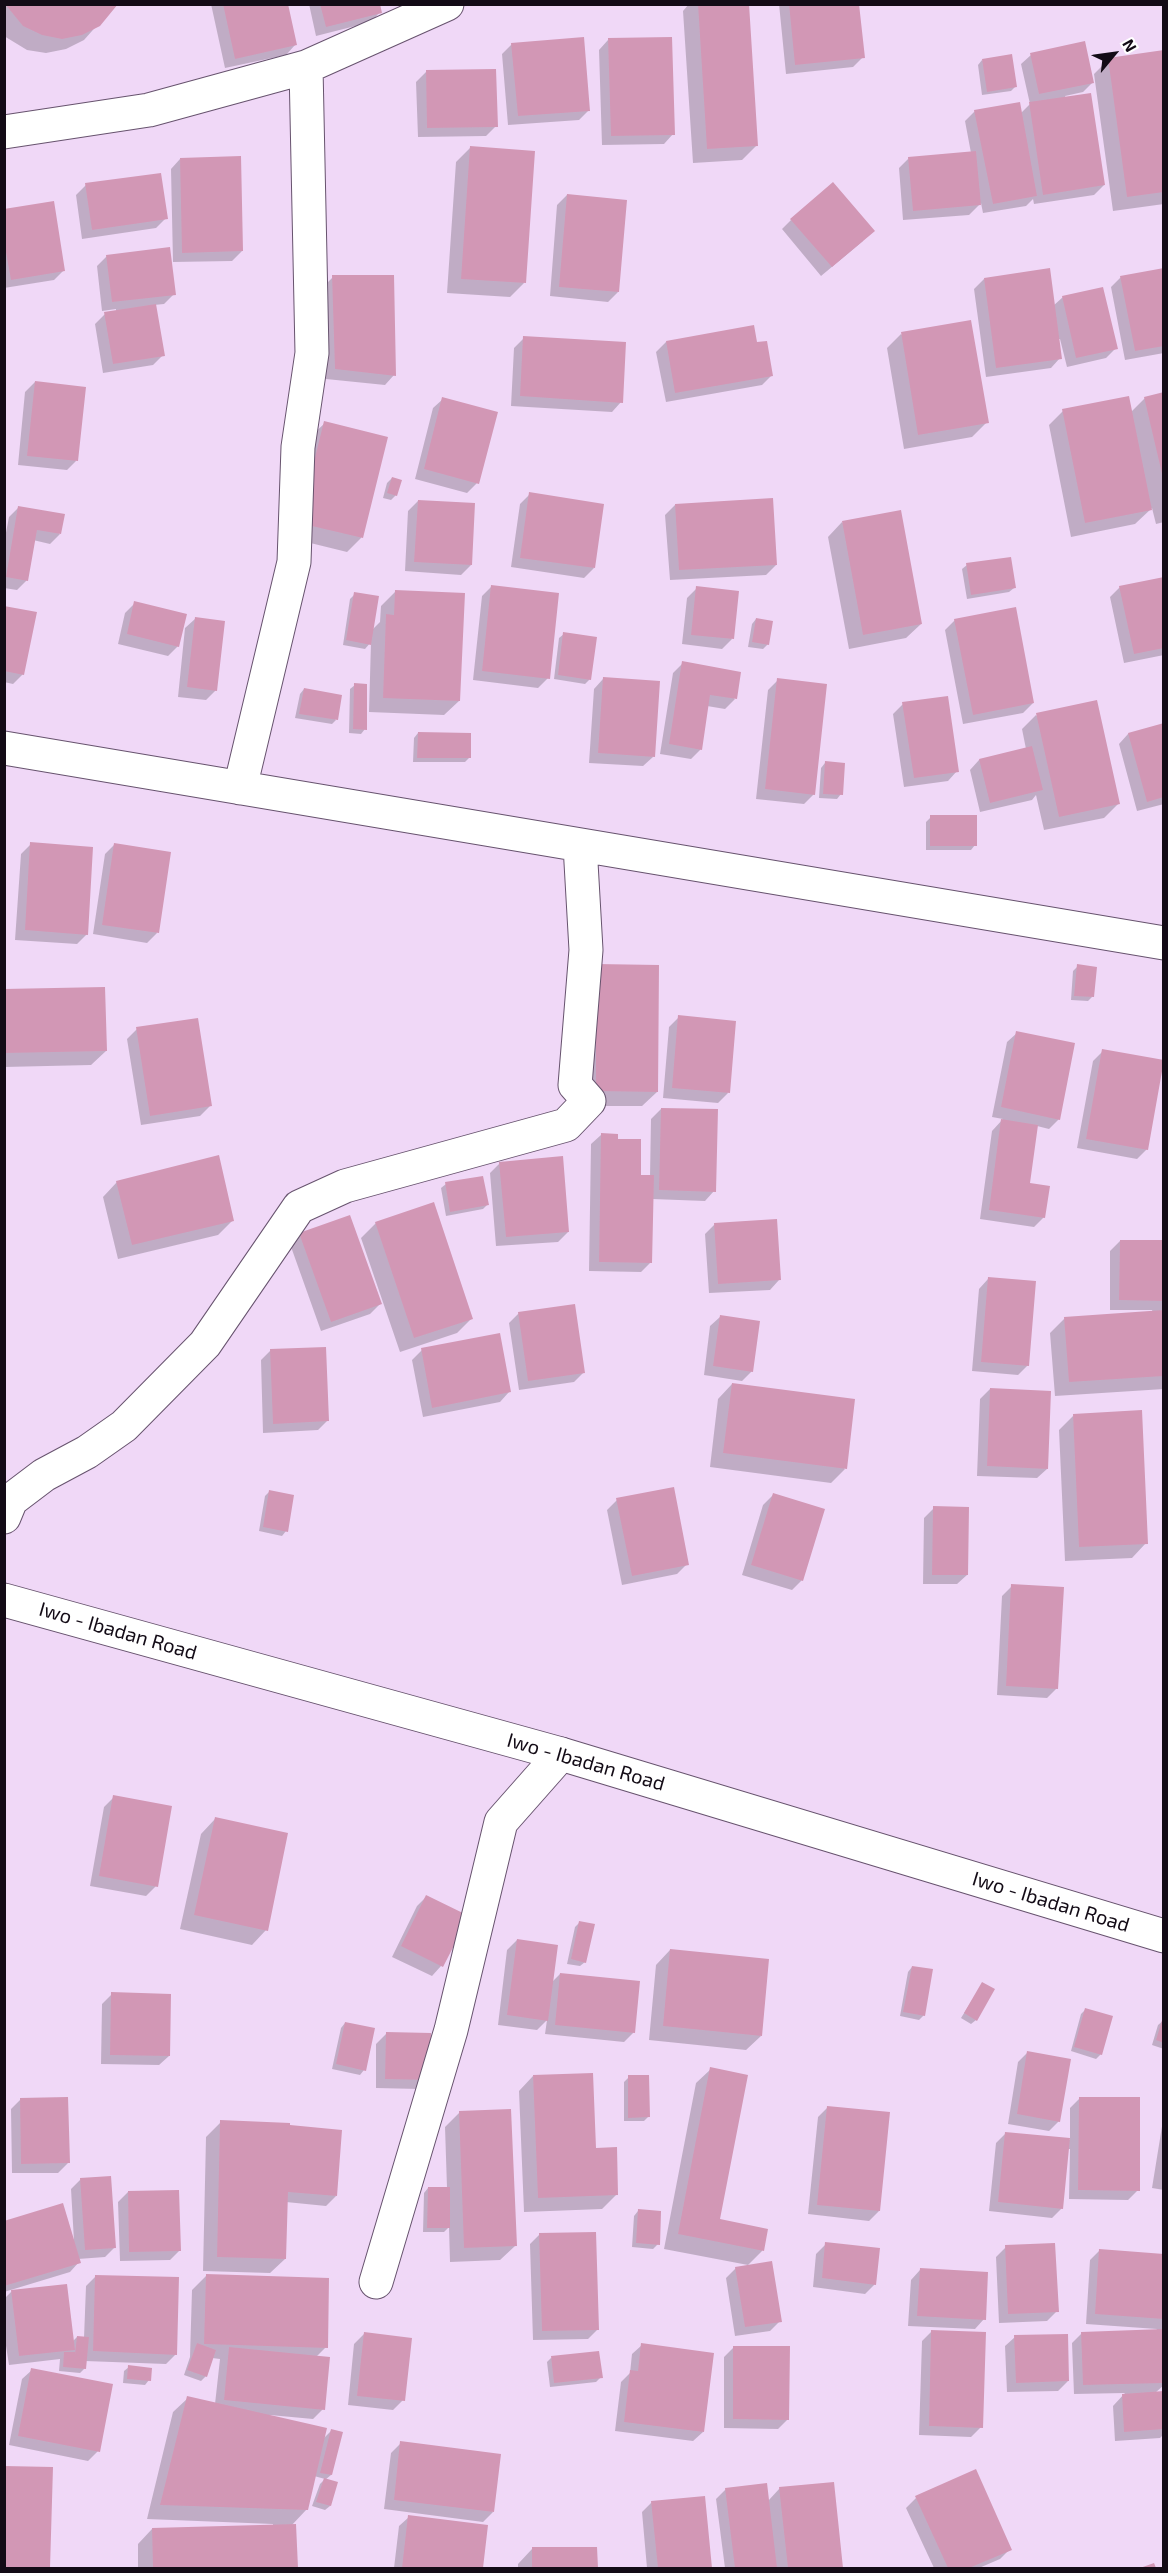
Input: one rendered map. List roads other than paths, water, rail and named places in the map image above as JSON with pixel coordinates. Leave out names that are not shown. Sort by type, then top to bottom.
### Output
[{"type":"street","points":[[4,132],[149,110],[306,68],[447,4]]},
{"type":"street","points":[[240,788],[294,562],[298,447],[312,353],[306,68]]},
{"type":"street","points":[[4,748],[1164,943]]},
{"type":"street","points":[[4,1516],[11,1500],[44,1475],[87,1452],[124,1426],[205,1344],[300,1207],[345,1186],[566,1125],[589,1101],[575,1085],[586,950],[580,845]]},
{"type":"street","name":"Iwo - Ibadan Road","points":[[4,1600],[561,1754],[1164,1936]]},
{"type":"street","points":[[376,2282],[451,2030],[501,1822],[561,1754]]}]
